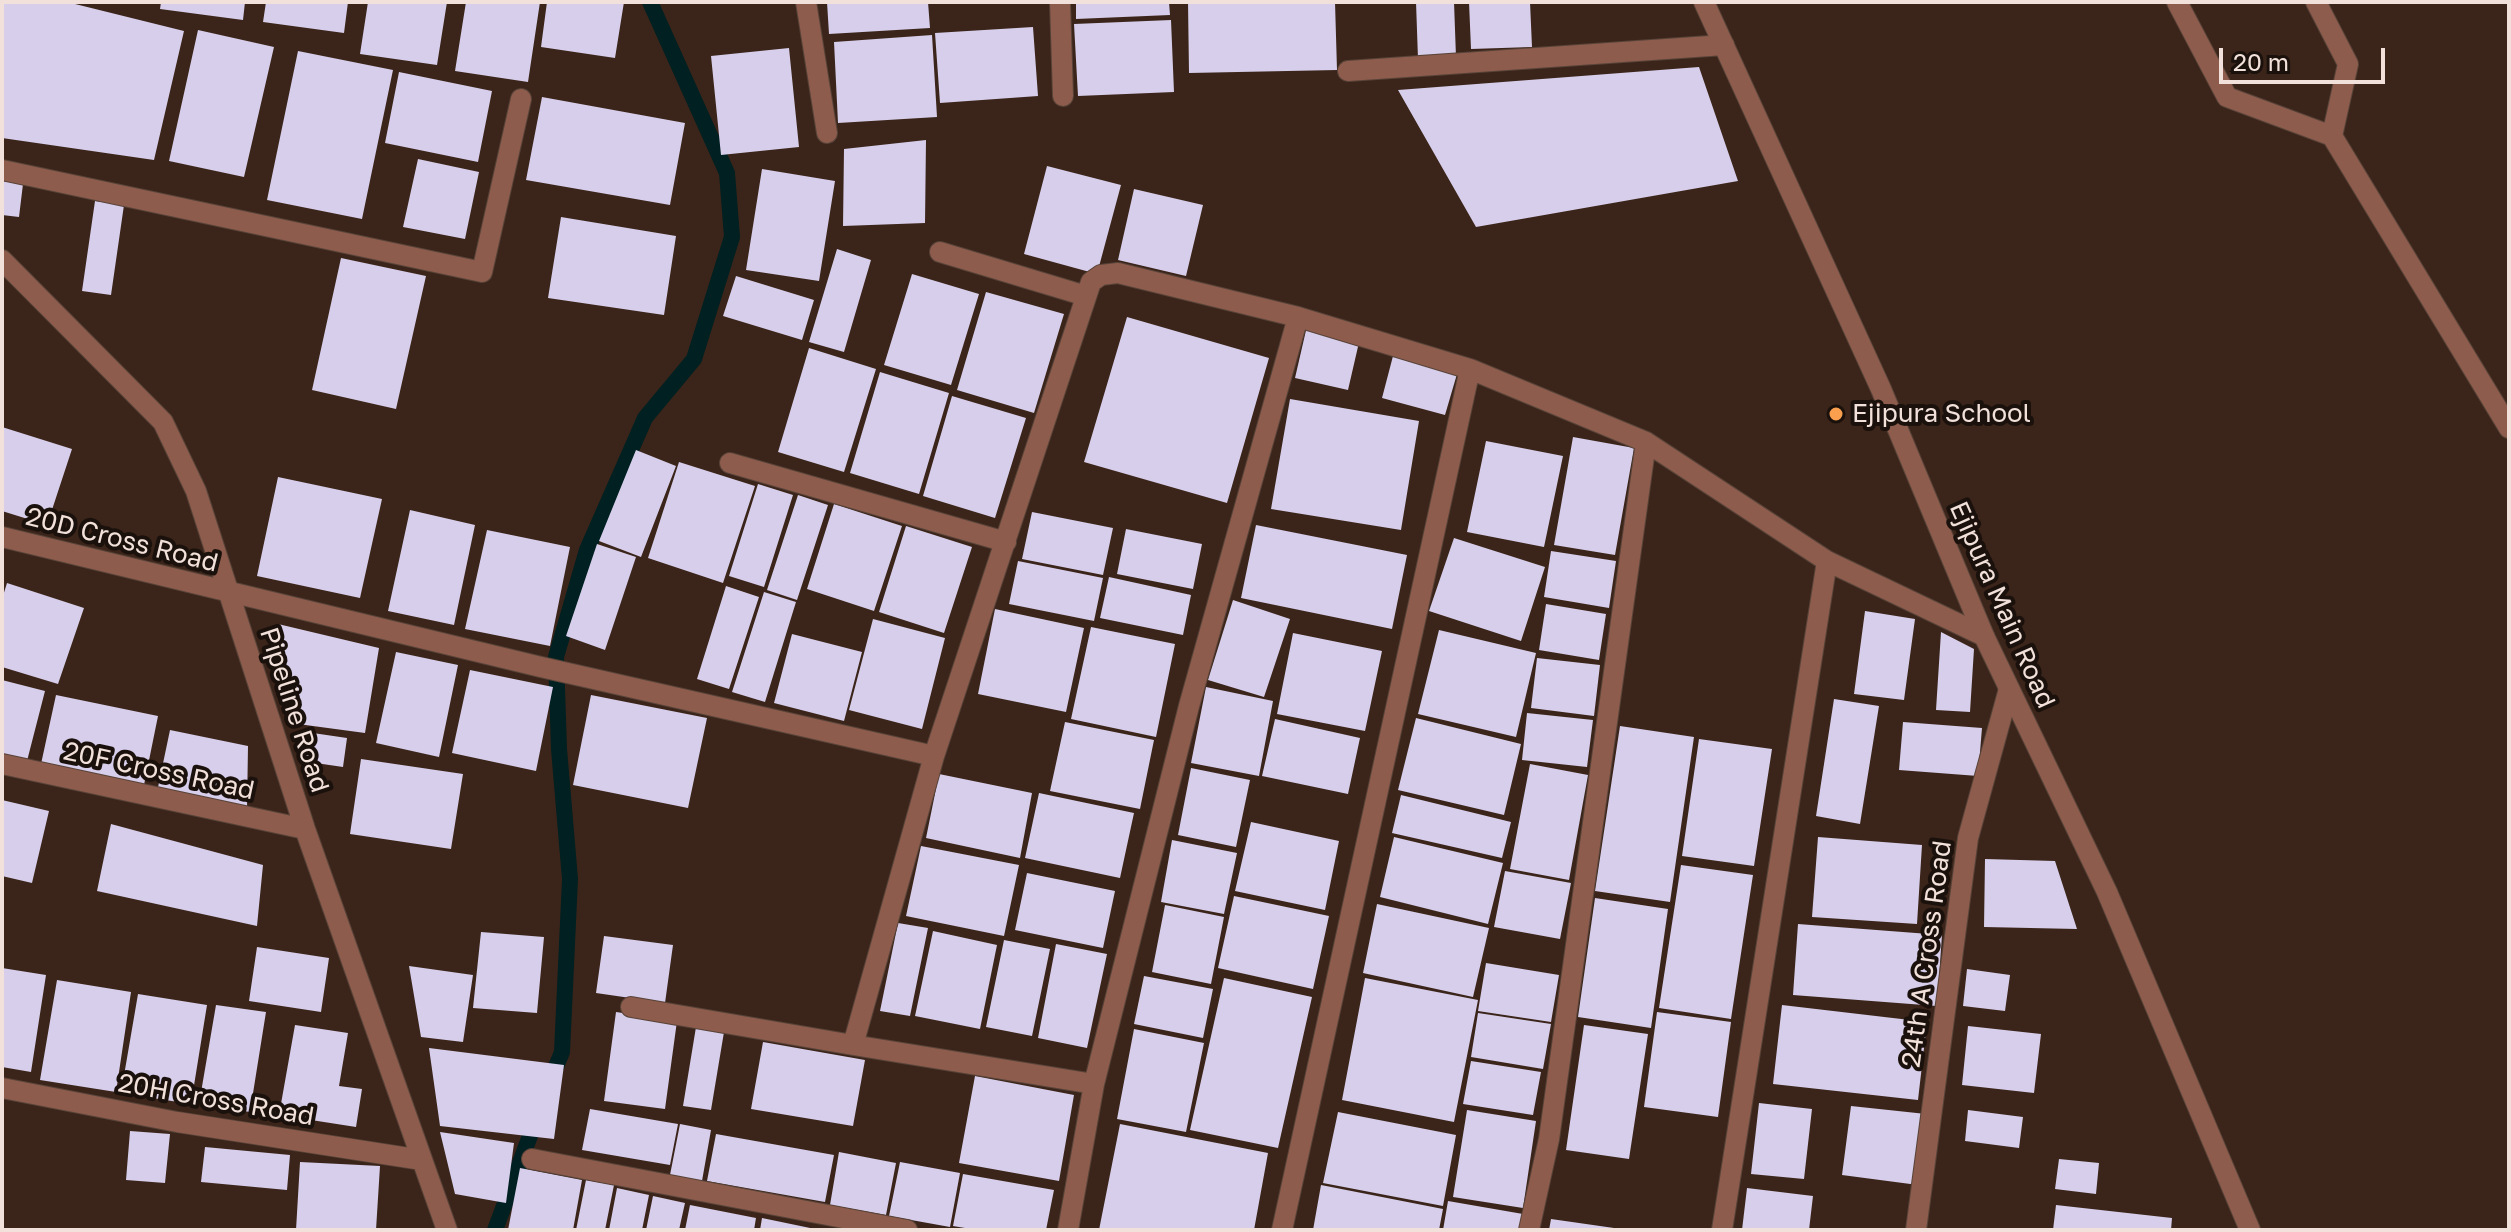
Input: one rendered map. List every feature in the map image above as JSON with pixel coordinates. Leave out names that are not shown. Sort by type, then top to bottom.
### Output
[{"type":"street","points":[[806,2],[827,133]]},
{"type":"street","points":[[1060,2],[1063,96]]},
{"type":"street","name":"Ejipura Main Road","points":[[1704,2],[1881,389],[1984,636],[2107,892],[2250,1230]]},
{"type":"street","points":[[2177,2],[2227,97],[2332,136],[2509,428]]},
{"type":"street","points":[[2316,2],[2348,64],[2332,136]]},
{"type":"street","points":[[1348,71],[1724,45]]},
{"type":"street","points":[[2,170],[482,272],[521,99]]},
{"type":"street","points":[[940,252],[1086,296]]},
{"type":"street","name":"Pipeline Road","points":[[2,260],[163,422],[196,491],[305,829],[447,1230]]},
{"type":"street","points":[[853,1045],[934,756],[1086,296],[1091,282],[1101,275],[1118,273],[1298,317],[1470,369],[1646,442],[1827,561],[1984,636]]},
{"type":"street","points":[[1068,1230],[1094,1084],[1189,706],[1298,317]]},
{"type":"street","points":[[1282,1230],[1470,369]]},
{"type":"street","points":[[1529,1230],[1549,1139],[1646,442]]},
{"type":"street","points":[[730,463],[1006,542]]},
{"type":"street","name":"20D Cross Road","points":[[2,537],[541,667],[934,756]]},
{"type":"street","points":[[1722,1230],[1827,561]]},
{"type":"street","name":"24th A Cross Road","points":[[1916,1230],[1968,838],[2009,689]]},
{"type":"street","name":"20F Cross Road","points":[[2,764],[305,829]]},
{"type":"street","points":[[631,1007],[1094,1084]]},
{"type":"street","name":"20H Cross Road","points":[[2,1088],[177,1122],[422,1160]]},
{"type":"street","points":[[532,1159],[907,1230]]},
{"type":"building","points":[[2,2],[67,2],[184,31],[154,160],[2,138]]},
{"type":"building","points":[[161,2],[245,2],[243,20],[160,9]]},
{"type":"building","points":[[266,2],[348,2],[344,33],[263,22]]},
{"type":"building","points":[[368,2],[447,2],[437,65],[360,54]]},
{"type":"building","points":[[466,2],[540,2],[528,82],[455,71]]},
{"type":"building","points":[[547,2],[624,2],[615,58],[541,47]]},
{"type":"building","points":[[827,2],[928,2],[930,28],[829,34]]},
{"type":"building","points":[[1076,2],[1169,2],[1170,15],[1076,19]]},
{"type":"building","points":[[1188,2],[1335,2],[1337,70],[1189,73]]},
{"type":"building","points":[[1416,2],[1454,2],[1456,57],[1418,59]]},
{"type":"building","points":[[1469,2],[1530,2],[1532,47],[1471,49]]},
{"type":"building","points":[[1171,20],[1174,92],[1078,96],[1074,24]]},
{"type":"building","points":[[1033,27],[1038,96],[940,103],[935,33]]},
{"type":"building","points":[[198,30],[274,47],[244,177],[169,161]]},
{"type":"building","points":[[932,35],[937,117],[838,123],[834,42]]},
{"type":"building","points":[[789,48],[799,147],[721,155],[711,56]]},
{"type":"building","points":[[298,51],[393,70],[362,219],[267,200]]},
{"type":"building","points":[[1699,67],[1738,181],[1476,227],[1398,90]]},
{"type":"building","points":[[399,72],[492,91],[478,162],[385,143]]},
{"type":"building","points":[[542,97],[685,123],[670,205],[526,180]]},
{"type":"building","points":[[926,140],[925,223],[843,226],[844,149]]},
{"type":"building","points":[[418,159],[479,172],[465,239],[403,227]]},
{"type":"building","points":[[1047,166],[1121,185],[1097,274],[1024,254]]},
{"type":"building","points":[[762,169],[835,181],[819,281],[746,270]]},
{"type":"building","points":[[2,181],[23,184],[19,217],[2,215]]},
{"type":"building","points":[[1134,189],[1203,205],[1186,276],[1118,260]]},
{"type":"building","points":[[95,201],[124,205],[111,295],[82,291]]},
{"type":"building","points":[[561,217],[676,236],[664,315],[548,298]]},
{"type":"building","points":[[837,249],[871,260],[844,352],[809,342]]},
{"type":"building","points":[[341,258],[426,276],[396,409],[312,390]]},
{"type":"building","points":[[912,274],[979,294],[951,385],[884,365]]},
{"type":"building","points":[[736,276],[814,300],[802,340],[723,316]]},
{"type":"building","points":[[986,292],[1064,314],[1034,413],[957,390]]},
{"type":"building","points":[[1127,317],[1269,358],[1227,503],[1084,462]]},
{"type":"building","points":[[1307,326],[1360,338],[1348,390],[1295,378]]},
{"type":"building","points":[[809,348],[876,369],[844,472],[778,452]]},
{"type":"building","points":[[1393,356],[1457,374],[1445,415],[1382,398]]},
{"type":"building","points":[[880,372],[949,393],[919,494],[850,473]]},
{"type":"building","points":[[952,396],[1026,418],[995,518],[923,496]]},
{"type":"building","points":[[1290,399],[1419,421],[1401,530],[1271,509]]},
{"type":"building","points":[[2,427],[72,449],[47,525],[2,511]]},
{"type":"building","points":[[1573,437],[1634,448],[1615,555],[1554,545]]},
{"type":"building","points":[[1486,441],[1563,456],[1544,547],[1467,532]]},
{"type":"building","points":[[636,450],[676,466],[641,557],[599,541]]},
{"type":"building","points":[[679,462],[755,486],[723,583],[648,558]]},
{"type":"building","points":[[278,477],[382,499],[360,598],[257,576]]},
{"type":"building","points":[[758,484],[793,495],[764,587],[729,576]]},
{"type":"building","points":[[798,495],[828,505],[797,600],[767,590]]},
{"type":"building","points":[[834,504],[902,526],[874,611],[807,589]]},
{"type":"building","points":[[410,510],[475,525],[454,625],[388,611]]},
{"type":"building","points":[[1032,512],[1113,528],[1103,575],[1022,559]]},
{"type":"building","points":[[1256,525],[1407,555],[1392,629],[1241,598]]},
{"type":"building","points":[[906,526],[972,547],[944,633],[879,612]]},
{"type":"building","points":[[1126,529],[1202,544],[1193,589],[1117,574]]},
{"type":"building","points":[[487,530],[570,547],[550,646],[465,629]]},
{"type":"building","points":[[1454,538],[1545,567],[1521,641],[1429,611]]},
{"type":"building","points":[[597,544],[636,557],[605,650],[566,636]]},
{"type":"building","points":[[1551,551],[1616,561],[1609,608],[1544,597]]},
{"type":"building","points":[[1018,561],[1103,578],[1094,621],[1009,604]]},
{"type":"building","points":[[1109,577],[1191,595],[1183,635],[1100,618]]},
{"type":"building","points":[[7,583],[84,608],[58,684],[2,667],[2,599]]},
{"type":"building","points":[[726,586],[759,597],[729,689],[697,679]]},
{"type":"building","points":[[764,592],[796,602],[765,702],[732,692]]},
{"type":"building","points":[[1233,600],[1290,619],[1264,697],[1208,680]]},
{"type":"building","points":[[1546,604],[1606,614],[1599,660],[1539,650]]},
{"type":"building","points":[[995,609],[1084,628],[1066,712],[978,694]]},
{"type":"building","points":[[1865,611],[1915,619],[1904,700],[1854,694]]},
{"type":"building","points":[[873,619],[945,638],[922,729],[849,710]]},
{"type":"building","points":[[278,624],[379,648],[365,733],[298,724]]},
{"type":"building","points":[[1091,627],[1175,644],[1156,737],[1071,719]]},
{"type":"building","points":[[1439,630],[1536,653],[1516,737],[1418,714]]},
{"type":"building","points":[[1941,632],[1974,649],[1970,712],[1936,710]]},
{"type":"building","points":[[1293,633],[1382,651],[1365,731],[1277,714]]},
{"type":"building","points":[[792,634],[862,652],[844,721],[774,703]]},
{"type":"building","points":[[396,652],[458,665],[439,757],[376,743]]},
{"type":"building","points":[[1537,658],[1600,665],[1594,716],[1531,708]]},
{"type":"building","points":[[470,670],[553,687],[536,771],[452,753]]},
{"type":"building","points":[[2,680],[45,691],[27,761],[2,755]]},
{"type":"building","points":[[1206,687],[1273,701],[1259,776],[1191,763]]},
{"type":"building","points":[[56,695],[158,716],[144,785],[41,764]]},
{"type":"building","points":[[591,695],[707,718],[688,808],[573,785]]},
{"type":"building","points":[[1834,699],[1879,706],[1860,824],[1816,816]]},
{"type":"building","points":[[1527,713],[1593,720],[1587,767],[1522,760]]},
{"type":"building","points":[[1416,718],[1521,744],[1504,815],[1398,790]]},
{"type":"building","points":[[1275,719],[1360,738],[1348,794],[1262,776]]},
{"type":"building","points":[[1065,722],[1154,740],[1140,809],[1050,791]]},
{"type":"building","points":[[1903,722],[1982,728],[1978,776],[1899,770]]},
{"type":"building","points":[[1620,726],[1694,737],[1670,902],[1595,891]]},
{"type":"building","points":[[170,730],[248,746],[247,809],[157,792]]},
{"type":"building","points":[[306,732],[347,738],[343,767],[302,761]]},
{"type":"building","points":[[1699,739],[1772,749],[1754,866],[1682,856]]},
{"type":"building","points":[[361,759],[463,774],[451,849],[350,834]]},
{"type":"building","points":[[1530,764],[1588,775],[1569,880],[1510,869]]},
{"type":"building","points":[[1191,768],[1250,780],[1236,847],[1178,835]]},
{"type":"building","points":[[939,774],[1032,793],[1020,858],[926,838]]},
{"type":"building","points":[[1039,793],[1134,813],[1120,878],[1025,858]]},
{"type":"building","points":[[1401,795],[1511,822],[1502,858],[1392,833]]},
{"type":"building","points":[[2,800],[49,811],[32,883],[2,876]]},
{"type":"building","points":[[1251,822],[1339,841],[1325,910],[1235,891]]},
{"type":"building","points":[[111,824],[263,865],[257,926],[97,891]]},
{"type":"building","points":[[1394,837],[1503,863],[1488,924],[1380,897]]},
{"type":"building","points":[[1818,837],[1922,845],[1917,924],[1812,917]]},
{"type":"building","points":[[1172,840],[1237,853],[1224,914],[1161,902]]},
{"type":"building","points":[[921,846],[1019,865],[1004,936],[906,916]]},
{"type":"building","points":[[1985,859],[2055,861],[2077,929],[1984,927]]},
{"type":"building","points":[[1681,865],[1753,875],[1731,1019],[1659,1008]]},
{"type":"building","points":[[1505,871],[1571,883],[1560,939],[1494,927]]},
{"type":"building","points":[[1027,873],[1115,891],[1103,948],[1015,930]]},
{"type":"building","points":[[1234,896],[1329,916],[1313,989],[1218,968]]},
{"type":"building","points":[[1595,898],[1668,909],[1651,1028],[1578,1017]]},
{"type":"building","points":[[1377,904],[1489,928],[1473,997],[1363,973]]},
{"type":"building","points":[[1165,905],[1224,917],[1211,984],[1152,972]]},
{"type":"building","points":[[898,923],[928,928],[910,1016],[880,1011]]},
{"type":"building","points":[[1798,924],[1942,935],[1937,1006],[1793,995]]},
{"type":"building","points":[[933,931],[997,945],[980,1029],[915,1016]]},
{"type":"building","points":[[481,932],[544,937],[537,1013],[473,1008]]},
{"type":"building","points":[[604,936],[673,945],[665,1003],[596,993]]},
{"type":"building","points":[[1004,940],[1050,949],[1032,1036],[986,1027]]},
{"type":"building","points":[[1056,944],[1107,954],[1087,1048],[1038,1038]]},
{"type":"building","points":[[257,947],[329,958],[321,1012],[249,1001]]},
{"type":"building","points":[[1486,963],[1559,975],[1551,1022],[1478,1011]]},
{"type":"building","points":[[409,966],[473,975],[463,1042],[421,1037]]},
{"type":"building","points":[[2,968],[46,975],[31,1072],[2,1067]]},
{"type":"building","points":[[1967,969],[2010,975],[2005,1011],[1963,1006]]},
{"type":"building","points":[[1144,976],[1213,989],[1203,1038],[1134,1024]]},
{"type":"building","points":[[1224,978],[1312,997],[1278,1148],[1190,1130]]},
{"type":"building","points":[[1365,978],[1478,1000],[1454,1122],[1342,1100]]},
{"type":"building","points":[[57,980],[131,992],[116,1092],[40,1080]]},
{"type":"building","points":[[138,994],[207,1005],[191,1104],[121,1093]]},
{"type":"building","points":[[216,1005],[266,1012],[250,1112],[199,1104]]},
{"type":"building","points":[[1782,1005],[1927,1022],[1918,1100],[1773,1084]]},
{"type":"building","points":[[616,1012],[677,1021],[665,1109],[604,1101]]},
{"type":"building","points":[[1657,1012],[1731,1022],[1718,1117],[1644,1107]]},
{"type":"building","points":[[1478,1013],[1551,1024],[1543,1069],[1471,1057]]},
{"type":"building","points":[[295,1025],[348,1033],[339,1086],[362,1089],[356,1127],[279,1115]]},
{"type":"building","points":[[1584,1025],[1648,1034],[1629,1159],[1566,1150]]},
{"type":"building","points":[[1968,1026],[2041,1034],[2034,1093],[1962,1085]]},
{"type":"building","points":[[696,1027],[724,1032],[711,1110],[683,1106]]},
{"type":"building","points":[[1134,1029],[1204,1043],[1186,1132],[1117,1119]]},
{"type":"building","points":[[763,1042],[865,1060],[853,1126],[751,1109]]},
{"type":"building","points":[[429,1048],[564,1065],[554,1139],[440,1126]]},
{"type":"building","points":[[1471,1061],[1541,1072],[1533,1115],[1463,1104]]},
{"type":"building","points":[[975,1076],[1074,1095],[1059,1181],[959,1163]]},
{"type":"building","points":[[1759,1103],[1812,1109],[1804,1179],[1751,1174]]},
{"type":"building","points":[[1851,1106],[1926,1114],[1918,1185],[1842,1175]]},
{"type":"building","points":[[590,1109],[678,1124],[670,1165],[582,1150]]},
{"type":"building","points":[[1467,1110],[1536,1121],[1523,1208],[1453,1197]]},
{"type":"building","points":[[1968,1110],[2023,1117],[2019,1148],[1965,1141]]},
{"type":"building","points":[[1338,1112],[1456,1135],[1443,1206],[1323,1183]]},
{"type":"building","points":[[680,1124],[711,1130],[702,1181],[670,1175]]},
{"type":"building","points":[[1120,1124],[1268,1153],[1254,1230],[1099,1230]]},
{"type":"building","points":[[130,1131],[170,1134],[165,1183],[126,1180]]},
{"type":"building","points":[[440,1132],[514,1143],[506,1203],[455,1194]]},
{"type":"building","points":[[716,1134],[834,1155],[825,1202],[707,1181]]},
{"type":"building","points":[[205,1147],[290,1155],[287,1190],[201,1182]]},
{"type":"building","points":[[839,1152],[896,1163],[886,1215],[830,1205]]},
{"type":"building","points":[[2059,1159],[2099,1163],[2096,1194],[2055,1189]]},
{"type":"building","points":[[300,1162],[380,1166],[376,1230],[296,1230]]},
{"type":"building","points":[[900,1162],[960,1173],[950,1227],[889,1216]]},
{"type":"building","points":[[520,1168],[582,1180],[573,1230],[508,1230]]},
{"type":"building","points":[[963,1174],[1054,1190],[1046,1230],[977,1230],[953,1226]]},
{"type":"building","points":[[586,1180],[614,1185],[605,1230],[576,1230]]},
{"type":"building","points":[[1321,1185],[1443,1209],[1439,1230],[1313,1230]]},
{"type":"building","points":[[617,1188],[649,1195],[642,1230],[609,1230]]},
{"type":"building","points":[[1747,1188],[1813,1196],[1809,1230],[1742,1230]]},
{"type":"building","points":[[653,1196],[685,1203],[679,1230],[646,1230]]},
{"type":"building","points":[[1448,1201],[1523,1214],[1520,1230],[1443,1230]]},
{"type":"building","points":[[690,1205],[756,1218],[754,1230],[685,1230]]},
{"type":"building","points":[[2056,1205],[2172,1218],[2171,1230],[2053,1230]]},
{"type":"building","points":[[762,1218],[815,1229],[815,1230],[760,1230]]},
{"type":"building","points":[[1551,1219],[1614,1228],[1549,1230]]},
{"type":"waterway","points":[[549,1084],[562,1052],[570,879],[559,749],[556,657],[587,550],[645,418],[694,359],[732,237],[727,173],[650,2]]},
{"type":"waterway","points":[[495,1230],[537,1117]]},
{"type":"place","name":"Ejipura School","points":[[1836,414]]}]
